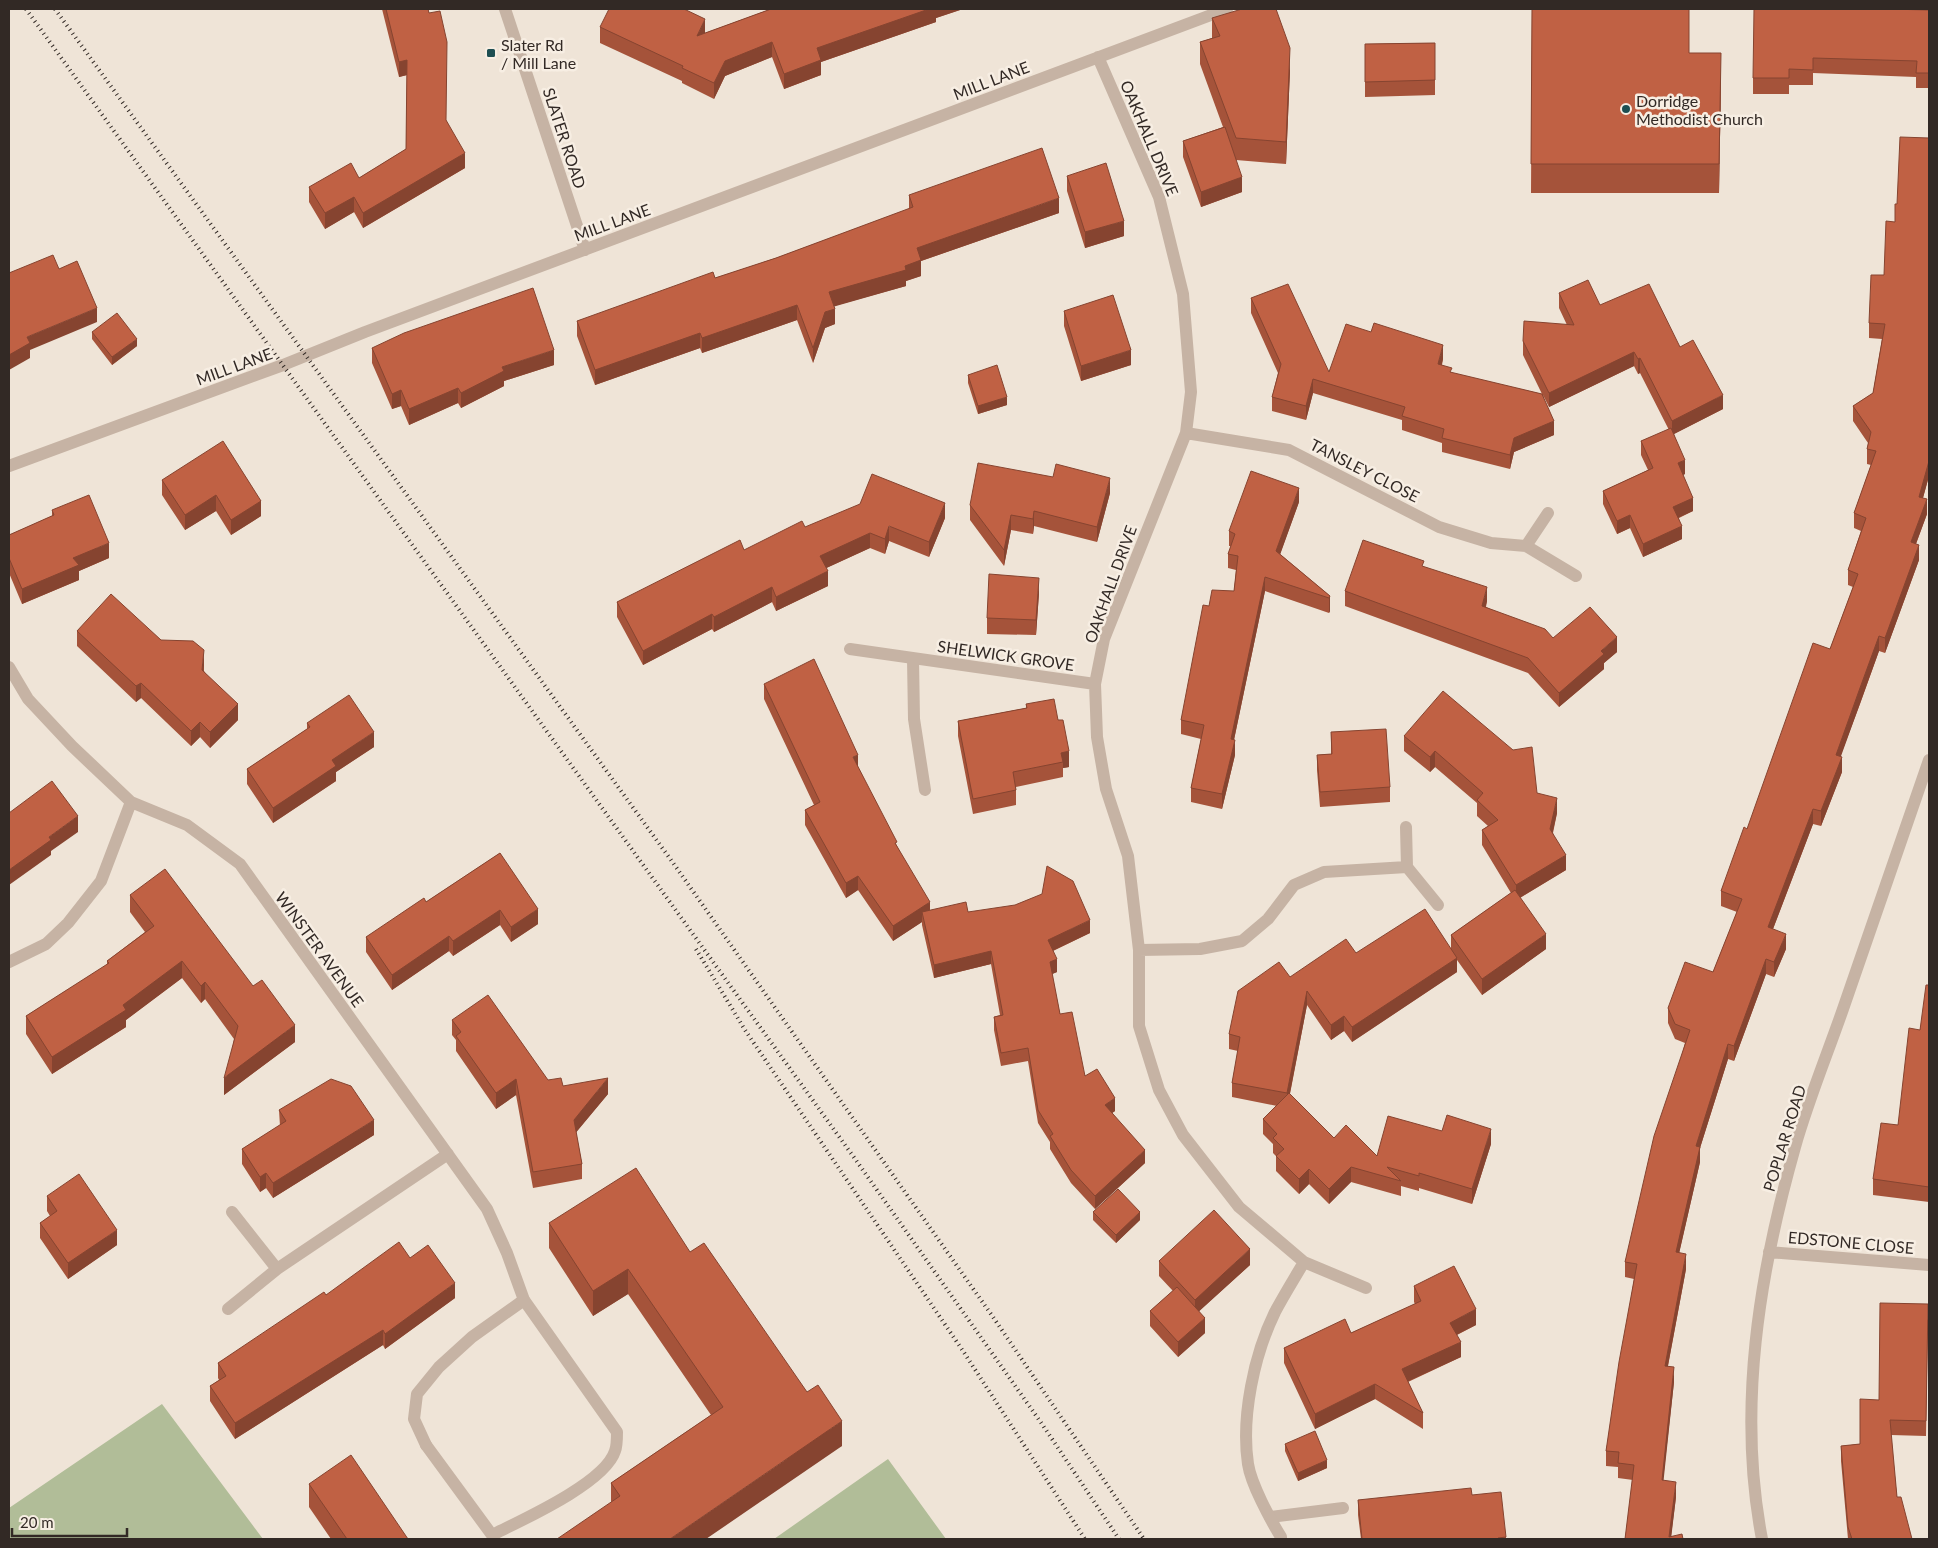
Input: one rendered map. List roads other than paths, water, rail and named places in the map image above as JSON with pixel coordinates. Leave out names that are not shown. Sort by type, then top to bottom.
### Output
[{"type":"street","name":"SLATER ROAD","points":[[505,9],[585,250]]},
{"type":"street","name":"MILL LANE","points":[[9,466],[283,366],[585,250],[1227,9]]},
{"type":"street","name":"OAKHALL DRIVE","points":[[1098,57],[1159,197],[1183,294],[1191,392],[1186,433],[1104,639],[1095,684],[1097,737],[1106,789],[1128,856],[1139,950],[1140,1026],[1159,1090],[1183,1135],[1239,1207],[1304,1262],[1366,1288]]},
{"type":"street","name":"TANSLEY CLOSE","points":[[1186,433],[1289,450],[1439,527],[1491,543],[1526,546],[1576,576]]},
{"type":"street","points":[[1526,546],[1548,512]]},
{"type":"street","name":"SHELWICK GROVE","points":[[850,649],[1095,684]]},
{"type":"street","name":"SHELWICK GROVE","points":[[913,659],[914,719],[925,790]]},
{"type":"street","name":"WINSTER AVENUE","points":[[9,668],[28,699],[72,746],[131,802],[187,825],[240,864],[487,1209],[507,1253],[524,1300],[617,1432],[615,1452],[602,1471],[548,1507],[492,1535],[426,1445],[414,1419],[417,1394],[439,1367],[472,1337],[524,1300]]},
{"type":"street","name":"POPLAR ROAD","points":[[1762,1539],[1754,1496],[1751,1429],[1754,1372],[1762,1293],[1769,1252],[1795,1146],[1929,760]]},
{"type":"street","points":[[9,962],[46,944],[68,923],[101,881],[131,802]]},
{"type":"street","points":[[1406,826],[1407,867],[1438,906]]},
{"type":"street","points":[[1139,950],[1200,949],[1242,940],[1268,919],[1294,885],[1324,872],[1407,867]]},
{"type":"street","points":[[228,1309],[277,1269],[448,1154]]},
{"type":"street","points":[[232,1212],[277,1269]]},
{"type":"street","name":"EDSTONE CLOSE","points":[[1769,1252],[1929,1265]]},
{"type":"street","points":[[1281,1537],[1270,1518],[1249,1466],[1246,1425],[1259,1354],[1275,1313],[1304,1262]]},
{"type":"street","points":[[1270,1518],[1342,1508]]},
{"type":"railway","points":[[26,9],[853,1156],[1042,1424],[1119,1539]]},
{"type":"railway","points":[[55,9],[671,860],[993,1317],[1144,1539]]},
{"type":"railway","points":[[696,949],[745,1030],[963,1351],[1085,1539]]},
{"type":"place","name":"Slater Rd / Mill Lane","points":[[491,53]]},
{"type":"place","name":"Dorridge Methodist Church","points":[[1626,109]]}]
